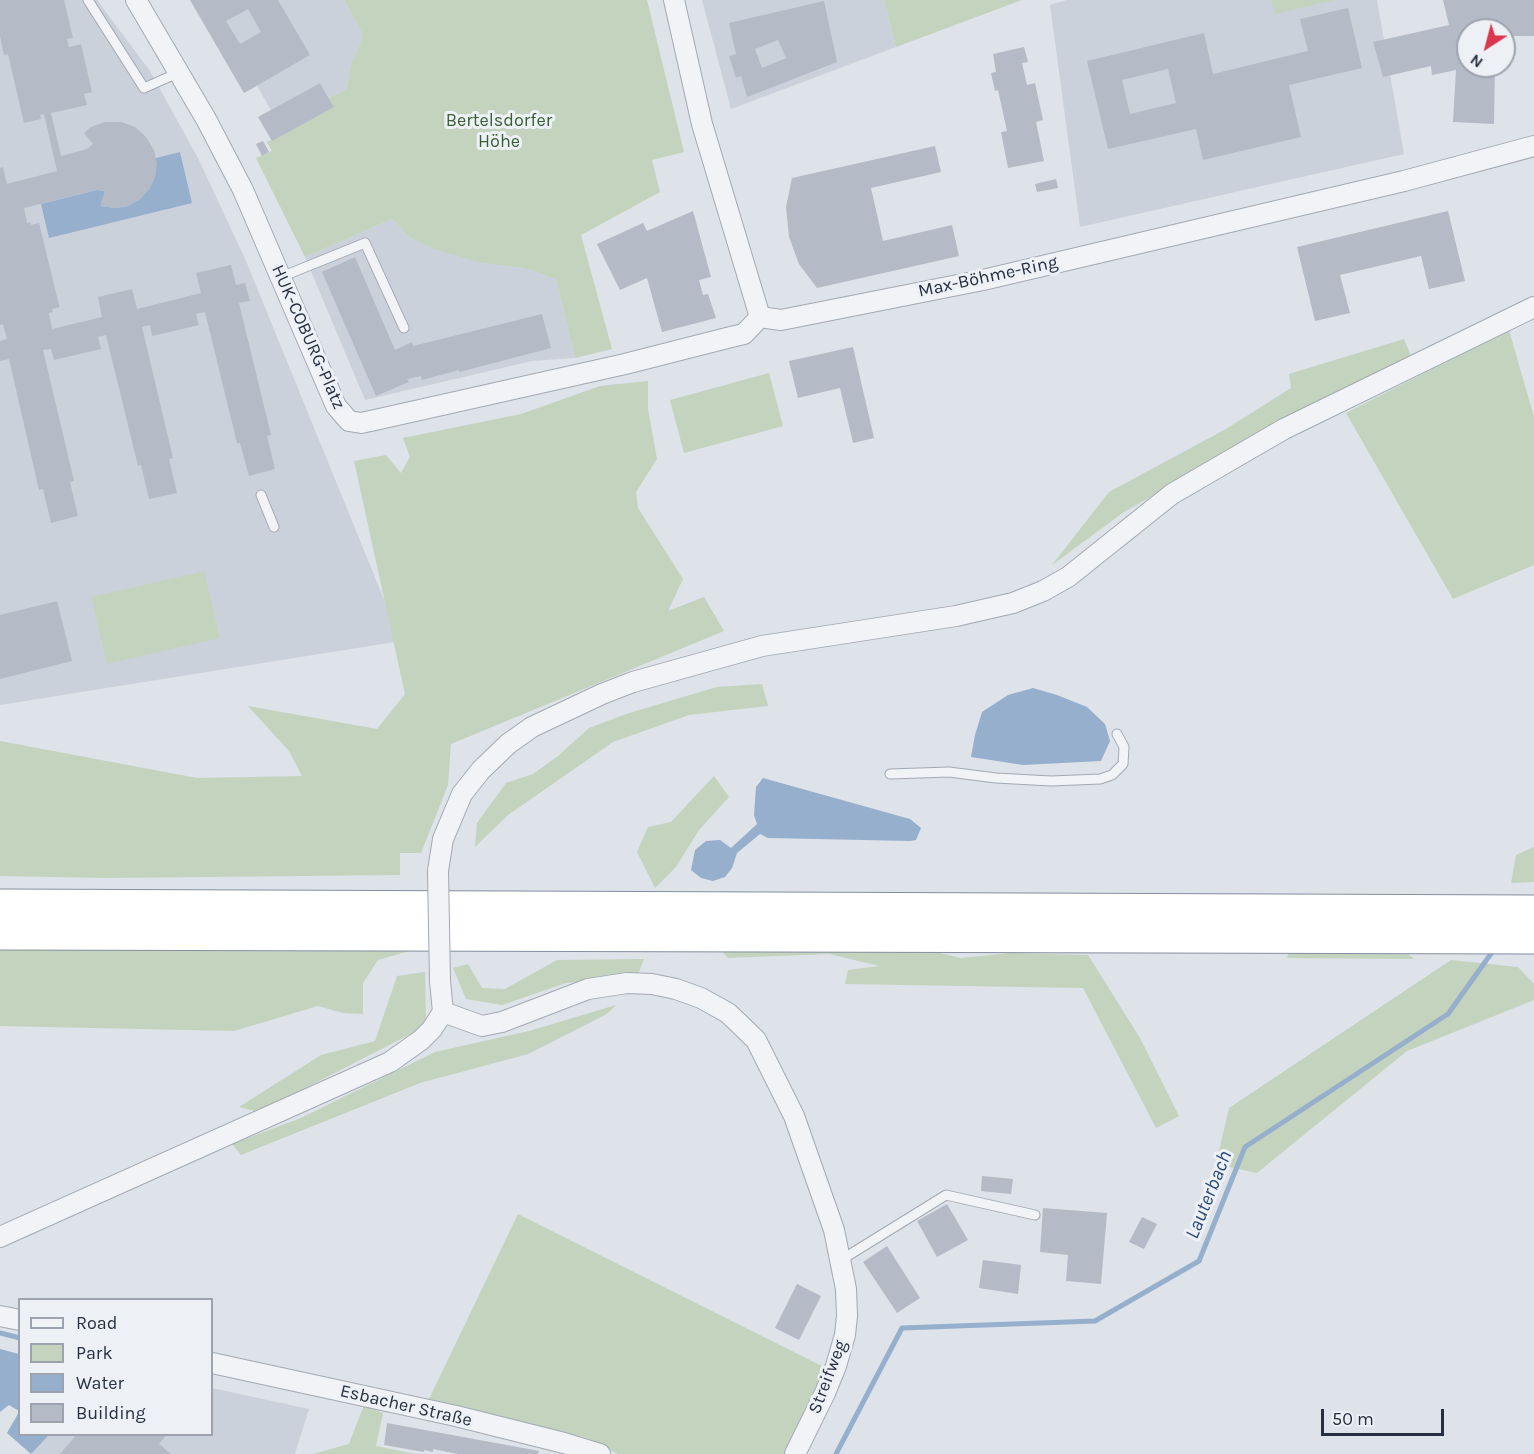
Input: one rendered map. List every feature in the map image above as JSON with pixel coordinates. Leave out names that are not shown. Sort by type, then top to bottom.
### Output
[{"type":"highway","points":[[0,906],[1447,925],[1534,937]]},
{"type":"highway","points":[[0,933],[1447,925],[1534,912]]},
{"type":"street","name":"HUK-COBURG-Platz","points":[[136,0],[180,72],[243,190],[336,406],[344,417],[354,423],[579,375],[744,334],[760,317]]},
{"type":"street","points":[[674,0],[702,124],[760,317]]},
{"type":"street","name":"Max-Böhme-Ring","points":[[760,317],[781,320],[983,279],[1404,181],[1534,146]]},
{"type":"street","points":[[0,1237],[390,1062],[421,1040],[432,1029],[443,1012],[440,981],[438,871],[443,839],[462,794],[481,770],[501,750],[532,727],[633,682],[750,649],[956,616],[1013,603],[1043,591],[1068,577],[1172,494],[1284,429],[1534,307]]},
{"type":"street","name":"Streifweg","points":[[443,1012],[482,1026],[502,1022],[588,989],[627,983],[652,984],[701,998],[728,1013],[756,1040],[794,1116],[834,1230],[846,1289],[845,1335],[836,1366],[795,1454]]},
{"type":"street","points":[[0,1316],[18,1320]]},
{"type":"street","name":"Esbacher Straße","points":[[213,1363],[456,1416],[600,1454]]},
{"type":"lane","points":[[88,0],[144,88],[180,72]]},
{"type":"lane","points":[[281,277],[365,243],[404,328]]},
{"type":"lane","points":[[261,495],[274,527]]},
{"type":"lane","points":[[890,774],[949,772],[1018,779],[1085,781],[1100,779],[1112,775],[1123,764],[1124,747],[1117,734]]},
{"type":"lane","points":[[841,1260],[946,1195],[1035,1215]]},
{"type":"shaded area","points":[[0,0],[97,0],[150,71],[198,158],[246,261],[401,641],[0,705]]},
{"type":"shaded area","points":[[190,0],[344,0],[363,35],[351,65],[346,89],[329,98],[320,83],[271,110],[257,86],[244,93]]},
{"type":"shaded area","points":[[702,0],[884,0],[896,47],[731,109]]},
{"type":"shaded area","points":[[1067,0],[1377,0],[1404,154],[1080,227],[1050,5]]},
{"type":"shaded area","points":[[392,219],[410,238],[481,263],[524,268],[556,279],[575,358],[532,361],[365,400],[305,257]]},
{"type":"shaded area","points":[[213,1388],[309,1409],[295,1454],[31,1454],[48,1436],[213,1436]]},
{"type":"green space","name":"Bertelsdorfer Höhe","points":[[344,0],[647,0],[684,152],[652,160],[660,192],[581,235],[612,349],[575,358],[556,279],[524,268],[481,263],[434,249],[410,238],[392,219],[305,257],[256,158],[272,151],[267,142],[333,106],[329,98],[346,89],[351,65],[363,35]]},
{"type":"green space","points":[[884,0],[1022,0],[896,47]]},
{"type":"green space","points":[[1271,0],[1335,0],[1275,14]]},
{"type":"green space","points":[[1509,330],[1534,417],[1534,565],[1453,599],[1346,413]]},
{"type":"green space","points":[[1404,339],[1411,356],[1303,410],[1124,512],[1052,565],[1109,492],[1226,429],[1291,388],[1289,374]]},
{"type":"green space","points":[[769,373],[783,426],[684,453],[670,400]]},
{"type":"green space","points":[[648,381],[648,409],[657,459],[636,492],[638,508],[683,579],[668,611],[704,597],[724,631],[451,744],[448,785],[421,853],[400,853],[400,875],[107,878],[0,876],[0,741],[197,778],[302,776],[289,751],[248,706],[377,729],[405,694],[354,461],[386,455],[401,473],[410,457],[403,438],[521,414],[600,386]]},
{"type":"green space","points":[[204,571],[220,638],[107,664],[91,597]]},
{"type":"green space","points":[[762,684],[768,706],[689,715],[613,742],[508,815],[475,847],[477,823],[506,783],[533,774],[558,756],[589,728],[629,713],[717,687]]},
{"type":"green space","points":[[714,776],[729,797],[699,830],[676,867],[655,888],[637,852],[648,827],[671,822]]},
{"type":"green space","points":[[1534,847],[1534,882],[1511,883],[1516,855]]},
{"type":"green space","points":[[0,945],[423,947],[378,960],[363,983],[363,1014],[343,1013],[318,1006],[234,1031],[0,1026]]},
{"type":"green space","points":[[915,947],[961,958],[1010,953],[1088,955],[1140,1038],[1179,1116],[1156,1128],[1083,988],[845,984],[848,970],[880,966],[829,954],[728,958],[719,948]]},
{"type":"green space","points":[[1290,949],[1404,950],[1414,959],[1287,958]]},
{"type":"green space","points":[[644,959],[637,977],[566,983],[502,1005],[466,999],[453,968],[468,964],[482,988],[505,989],[557,960]]},
{"type":"green space","points":[[1451,960],[1518,967],[1534,984],[1534,1000],[1407,1051],[1257,1173],[1216,1164],[1229,1108]]},
{"type":"green space","points":[[425,972],[426,1026],[259,1112],[239,1107],[321,1055],[375,1041],[397,976]]},
{"type":"green space","points":[[616,1005],[607,1014],[528,1054],[420,1083],[241,1155],[232,1144],[301,1118],[435,1052],[529,1031]]},
{"type":"green space","points":[[518,1214],[826,1368],[784,1454],[618,1454],[587,1438],[429,1399]]},
{"type":"green space","points":[[364,1405],[383,1413],[376,1446],[415,1454],[313,1454],[349,1444]]},
{"type":"water","points":[[180,152],[192,203],[49,238],[41,204],[97,190],[105,191],[101,206],[115,208],[128,206],[140,199],[149,189],[155,177],[156,158]]},
{"type":"water","points":[[1033,688],[1087,707],[1105,724],[1110,741],[1101,761],[1023,765],[971,757],[982,712],[1008,695]]},
{"type":"water","points":[[763,778],[910,819],[921,828],[916,840],[910,841],[768,838],[760,834],[737,853],[732,868],[725,877],[713,881],[701,878],[691,870],[695,850],[706,841],[720,840],[731,848],[757,824],[754,815],[756,787]]},
{"type":"water","points":[[0,1349],[18,1354],[18,1410],[9,1405],[0,1412]]},
{"type":"water","points":[[18,1414],[18,1436],[48,1436],[31,1454],[7,1433]]},
{"type":"building","points":[[0,0],[64,0],[73,38],[67,39],[69,47],[81,44],[92,92],[84,94],[87,105],[51,113],[61,156],[87,149],[93,144],[84,133],[91,127],[105,122],[121,122],[135,127],[146,137],[154,150],[157,163],[155,177],[149,189],[140,199],[128,206],[115,208],[100,206],[105,191],[97,190],[24,208],[27,223],[30,222],[31,225],[39,223],[60,307],[52,309],[53,312],[49,313],[52,329],[102,317],[98,297],[132,289],[137,309],[201,293],[196,273],[231,265],[236,285],[245,283],[250,301],[239,303],[271,435],[267,436],[275,469],[249,476],[240,443],[237,443],[205,312],[196,314],[199,325],[152,336],[150,325],[142,327],[173,458],[169,459],[177,493],[149,499],[141,465],[138,466],[106,335],[98,337],[101,349],[54,360],[51,349],[43,350],[74,481],[70,482],[78,516],[51,523],[43,489],[39,490],[9,359],[0,361],[0,341],[7,339],[3,324],[0,325],[0,168],[3,167],[7,184],[57,171],[44,114],[40,115],[41,119],[24,123],[8,54],[4,55],[0,36]]},
{"type":"building","points":[[190,0],[278,0],[310,55],[244,93]],"holes":[[[248,9],[261,32],[240,44],[226,21]]]},
{"type":"building","points":[[1443,0],[1534,0],[1534,36],[1516,36],[1516,18],[1456,18],[1456,70],[1432,75],[1431,66],[1383,77],[1373,42],[1449,25]]},
{"type":"building","points":[[824,1],[837,62],[747,97],[741,76],[736,78],[729,56],[736,54],[729,23]],"holes":[[[778,40],[786,58],[762,68],[755,49]]]},
{"type":"building","points":[[1348,8],[1362,68],[1289,85],[1301,137],[1203,160],[1196,129],[1108,149],[1087,61],[1204,33],[1213,74],[1308,51],[1300,19]],"holes":[[[1168,69],[1176,103],[1130,114],[1122,80]]]},
{"type":"building","points":[[1024,47],[1028,62],[1022,63],[1027,85],[1035,83],[1043,120],[1036,122],[1044,161],[1008,168],[1001,132],[1007,131],[998,90],[995,91],[991,73],[996,72],[993,54]]},
{"type":"building","points":[[1456,70],[1456,78],[1495,78],[1494,124],[1453,122]]},
{"type":"building","points":[[320,83],[334,107],[272,141],[258,117]]},
{"type":"building","points":[[263,141],[269,152],[262,156],[256,144]]},
{"type":"building","points":[[935,146],[941,172],[871,188],[883,241],[952,225],[959,256],[817,288],[799,264],[789,237],[786,207],[792,178]]},
{"type":"building","points":[[1056,179],[1058,188],[1037,192],[1035,184]]},
{"type":"building","points":[[693,211],[711,277],[699,280],[703,295],[708,294],[716,318],[662,332],[647,278],[620,290],[597,244],[643,223],[647,231]]},
{"type":"building","points":[[1448,211],[1465,281],[1429,289],[1421,256],[1340,275],[1350,313],[1315,321],[1297,247]]},
{"type":"building","points":[[355,257],[395,350],[412,342],[413,346],[542,314],[551,348],[422,380],[421,376],[407,379],[409,382],[376,396],[322,272]]},
{"type":"building","points":[[853,347],[874,438],[853,443],[840,388],[798,398],[789,361]]},
{"type":"building","points":[[57,601],[72,661],[0,679],[0,615]]},
{"type":"building","points":[[982,1176],[1013,1179],[1011,1194],[981,1191]]},
{"type":"building","points":[[947,1204],[968,1240],[937,1257],[917,1221]]},
{"type":"building","points":[[1043,1208],[1107,1213],[1101,1284],[1066,1281],[1068,1255],[1040,1252]]},
{"type":"building","points":[[1142,1217],[1157,1224],[1144,1249],[1129,1242]]},
{"type":"building","points":[[887,1246],[920,1298],[897,1313],[863,1262]]},
{"type":"building","points":[[983,1260],[1021,1265],[1018,1294],[979,1288]]},
{"type":"building","points":[[797,1284],[821,1296],[799,1340],[775,1328]]},
{"type":"building","points":[[387,1423],[539,1451],[538,1454],[458,1454],[433,1449],[433,1452],[424,1450],[424,1452],[384,1445]]},
{"type":"building","points":[[75,1436],[165,1436],[159,1444],[171,1454],[60,1454]]},
{"type":"waterway","name":"Lauterbach","points":[[836,1454],[902,1328],[1095,1321],[1199,1261],[1245,1147],[1448,1014],[1495,948]]},
{"type":"waterway","points":[[0,1333],[18,1338]]}]
